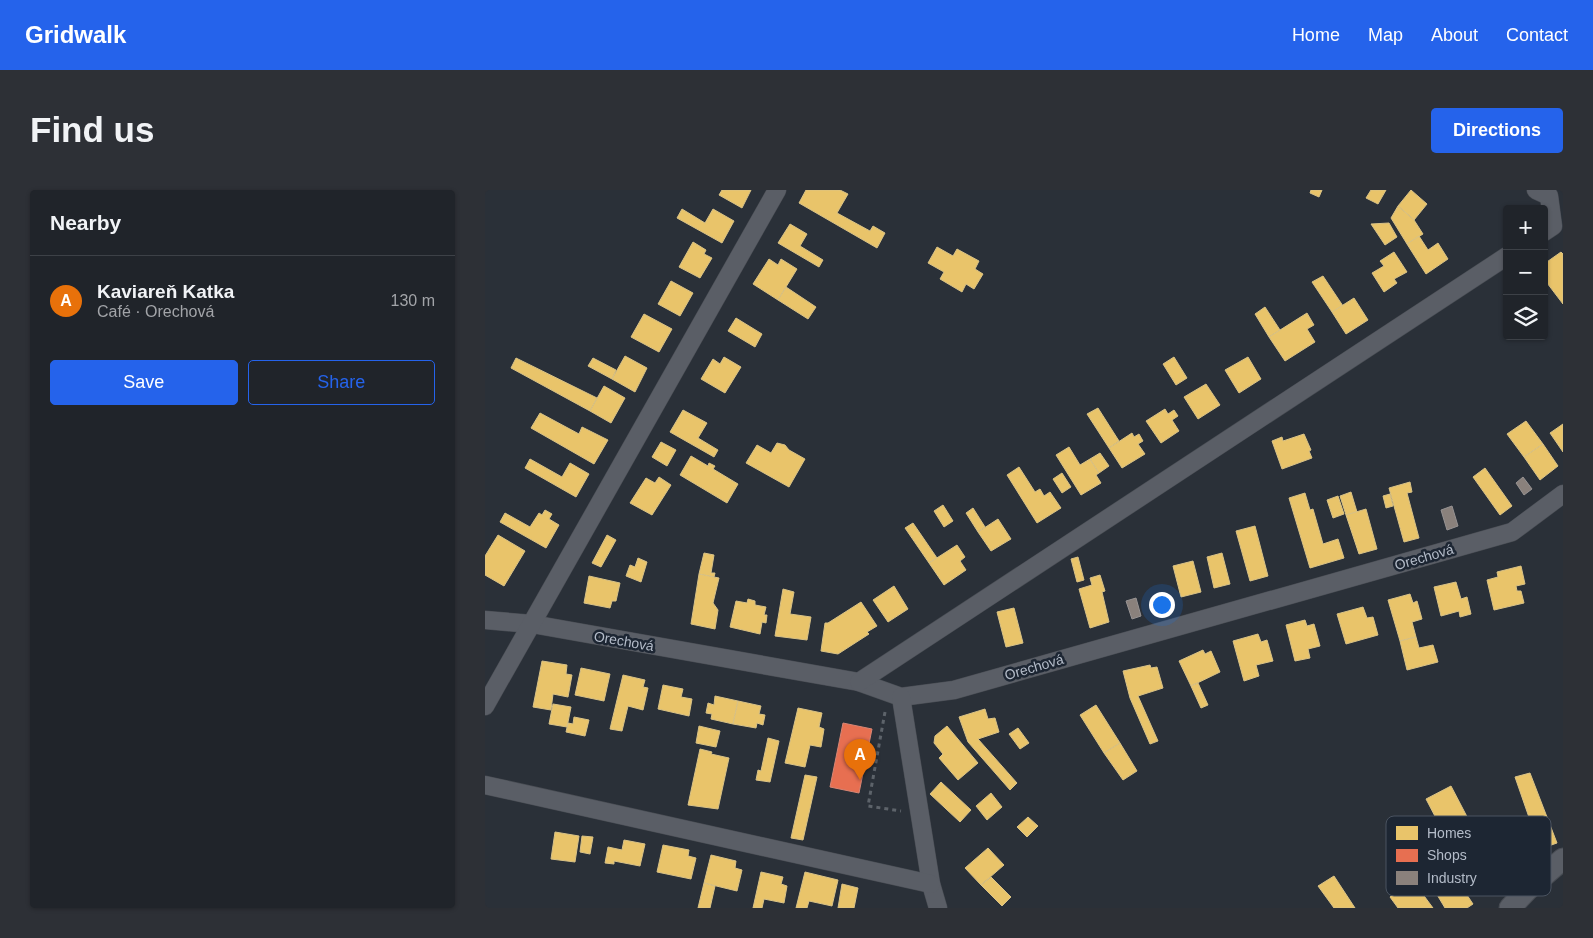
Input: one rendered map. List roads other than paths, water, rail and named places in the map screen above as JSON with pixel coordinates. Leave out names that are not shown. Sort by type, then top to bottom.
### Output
[{"type":"street","points":[[485,706],[777,190]]},
{"type":"street","points":[[1536,190],[1549,196],[1553,226],[1548,229]]},
{"type":"street","points":[[859,682],[1503,259]]},
{"type":"street","name":"Orechová","points":[[485,620],[531,624],[859,682],[895,695],[954,690],[1512,532],[1563,494]]},
{"type":"street","points":[[895,695],[931,884],[938,908]]},
{"type":"street","points":[[485,785],[931,884]]},
{"type":"street","points":[[1551,869],[1563,859]]},
{"type":"street","points":[[1510,908],[1521,896]]},
{"type":"place","name":"Kaviareň Katka","points":[[860,780]]}]
